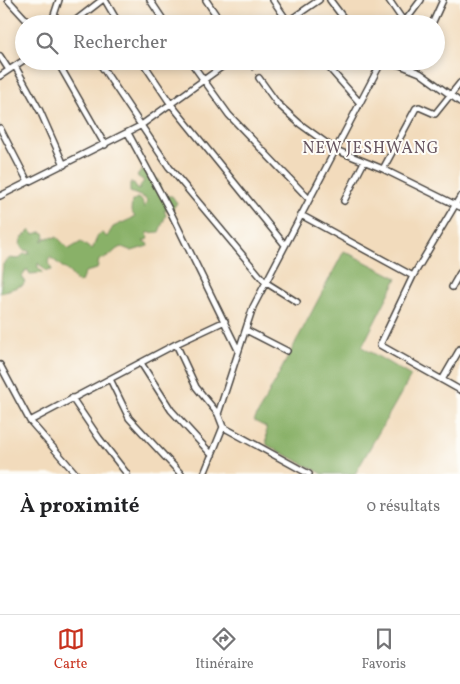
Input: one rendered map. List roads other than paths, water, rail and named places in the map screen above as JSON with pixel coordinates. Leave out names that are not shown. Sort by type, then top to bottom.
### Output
[{"type":"street","points":[[8,0],[22,15]]},
{"type":"street","points":[[54,15],[59,0]]},
{"type":"street","points":[[84,15],[104,0],[113,15]]},
{"type":"street","points":[[150,0],[160,15]]},
{"type":"street","points":[[206,0],[216,15]]},
{"type":"street","points":[[273,0],[282,15]]},
{"type":"street","points":[[298,15],[319,0]]},
{"type":"street","points":[[330,0],[341,15]]},
{"type":"street","points":[[389,0],[399,15]]},
{"type":"street","points":[[410,15],[421,0]]},
{"type":"street","points":[[436,15],[443,0]]},
{"type":"street","points":[[0,56],[9,70]]},
{"type":"street","points":[[0,76],[15,66]]},
{"type":"street","points":[[17,70],[40,111],[64,165]]},
{"type":"street","points":[[62,70],[105,145]]},
{"type":"street","points":[[104,70],[169,167],[265,282],[297,302]]},
{"type":"street","points":[[148,70],[170,104],[285,245]]},
{"type":"street","points":[[195,70],[229,115],[309,199]]},
{"type":"street","points":[[0,196],[128,133],[217,70]]},
{"type":"street","points":[[331,70],[360,102]]},
{"type":"street","points":[[218,414],[246,330],[265,282],[377,70]]},
{"type":"street","points":[[413,70],[451,94],[460,102]]},
{"type":"street","points":[[259,78],[277,103],[300,124],[336,150],[383,169],[458,206]]},
{"type":"street","points":[[383,169],[416,108],[420,107],[435,114],[460,83]]},
{"type":"street","points":[[0,128],[28,182]]},
{"type":"street","points":[[128,133],[239,350]]},
{"type":"street","points":[[344,201],[364,162]]},
{"type":"street","points":[[460,196],[458,206],[412,276],[380,345],[460,390]]},
{"type":"street","points":[[301,215],[412,276]]},
{"type":"street","points":[[452,287],[460,273]]},
{"type":"street","points":[[30,422],[176,344],[225,321]]},
{"type":"street","points":[[246,330],[287,351]]},
{"type":"street","points":[[176,344],[196,387],[218,414],[223,427],[309,474]]},
{"type":"street","points":[[442,380],[460,349]]},
{"type":"street","points":[[141,363],[171,410],[212,454]]},
{"type":"street","points":[[0,365],[30,422],[76,474]]},
{"type":"street","points":[[110,379],[129,418],[181,474]]},
{"type":"street","points":[[72,398],[99,438],[127,474]]},
{"type":"street","points":[[204,474],[223,427]]},
{"type":"district","name":"NEW JESHWANG","points":[[371,147]]}]
